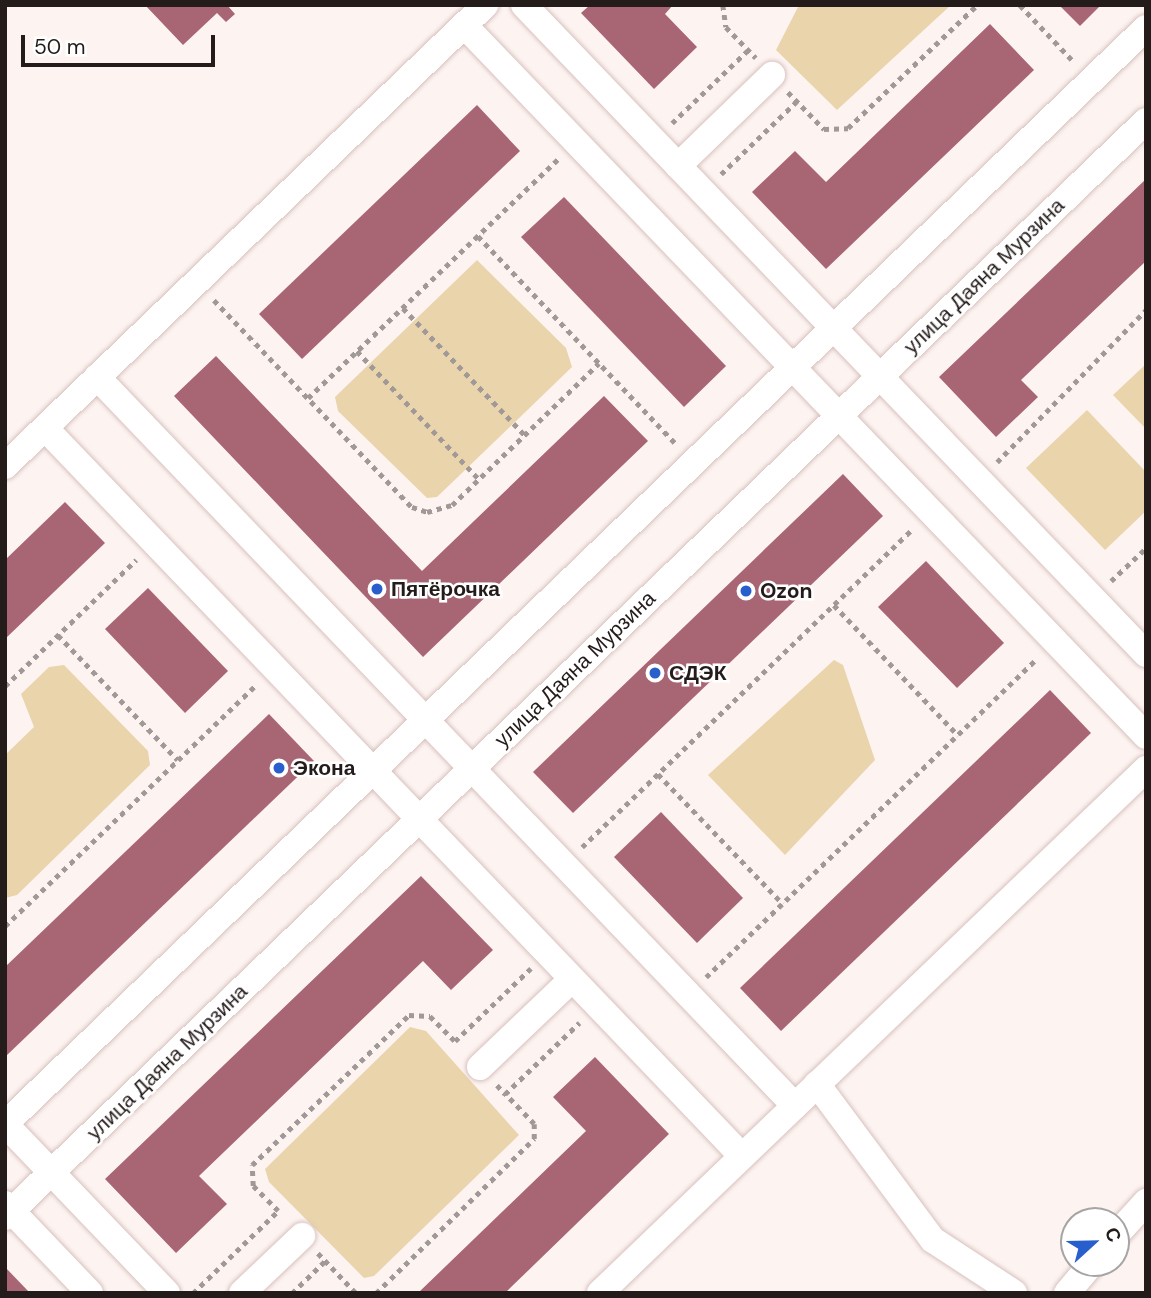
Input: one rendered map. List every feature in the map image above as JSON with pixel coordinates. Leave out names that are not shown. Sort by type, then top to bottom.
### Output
[{"type":"street","points":[[5,466],[485,5]]},
{"type":"street","points":[[524,5],[1146,654]]},
{"type":"street","points":[[464,25],[1146,736]]},
{"type":"street","points":[[167,1293],[5,1124],[1146,28]]},
{"type":"street","points":[[678,166],[772,75]]},
{"type":"street","name":"улица Даяна Мурзина","points":[[7,1210],[52,1172],[1146,121]]},
{"type":"street","points":[[97,377],[794,1106]]},
{"type":"street","points":[[45,428],[742,1156]]},
{"type":"street","points":[[600,1293],[1146,769]]},
{"type":"street","points":[[480,1068],[572,979]]},
{"type":"street","points":[[817,1084],[933,1240],[1014,1293]]},
{"type":"street","points":[[1130,1220],[1146,1202]]},
{"type":"street","points":[[7,1210],[90,1293]]},
{"type":"street","points":[[243,1293],[302,1236]]},
{"type":"street","points":[[1067,1293],[1080,1277]]},
{"type":"path","points":[[723,5],[726,27],[824,129],[848,128],[977,5]]},
{"type":"path","points":[[1020,5],[1059,46]]},
{"type":"path","points":[[654,140],[748,50]]},
{"type":"path","points":[[703,192],[797,101]]},
{"type":"path","points":[[308,398],[542,174]]},
{"type":"path","points":[[478,236],[661,428]]},
{"type":"path","points":[[196,282],[412,507],[442,510],[599,363]]},
{"type":"path","points":[[403,307],[524,435]]},
{"type":"path","points":[[1009,451],[1146,310]]},
{"type":"path","points":[[357,351],[479,478]]},
{"type":"path","points":[[594,835],[904,538]]},
{"type":"path","points":[[1124,570],[1146,548]]},
{"type":"path","points":[[5,686],[128,567]]},
{"type":"path","points":[[834,605],[958,735]]},
{"type":"path","points":[[58,635],[178,760]]},
{"type":"path","points":[[718,965],[1028,668]]},
{"type":"path","points":[[6,924],[248,692]]},
{"type":"path","points":[[659,774],[783,904]]},
{"type":"path","points":[[193,1293],[278,1211],[253,1186],[252,1165],[409,1015],[430,1016],[455,1041],[547,953]]},
{"type":"path","points":[[528,1071],[597,1005]]},
{"type":"path","points":[[376,1293],[534,1139],[534,1124],[505,1094]]},
{"type":"path","points":[[292,1293],[325,1261]]},
{"type":"shaded area","points":[[799,5],[951,5],[837,110],[776,50]]},
{"type":"shaded area","points":[[477,260],[566,348],[572,367],[437,497],[427,498],[338,411],[335,397]]},
{"type":"shaded area","points":[[1146,364],[1146,429],[1113,395]]},
{"type":"shaded area","points":[[1087,410],[1146,472],[1146,511],[1105,550],[1026,468]]},
{"type":"shaded area","points":[[834,660],[843,665],[875,760],[785,855],[708,775]]},
{"type":"shaded area","points":[[64,665],[148,751],[150,765],[17,895],[5,898],[5,755],[34,727],[21,694],[49,667]]},
{"type":"shaded area","points":[[410,1027],[426,1031],[519,1135],[374,1276],[364,1278],[269,1182],[265,1169]]},
{"type":"building","points":[[145,5],[227,5],[235,14],[226,22],[217,13],[183,45]]},
{"type":"building","points":[[590,5],[673,5],[665,14],[697,47],[654,89],[581,13]]},
{"type":"building","points":[[1059,5],[1101,5],[1080,26]]},
{"type":"building","points":[[990,24],[1034,70],[826,269],[752,192],[795,151],[826,182]]},
{"type":"building","points":[[477,105],[520,151],[302,359],[259,314]]},
{"type":"building","points":[[1146,179],[1146,261],[1021,380],[1038,397],[996,437],[939,377]]},
{"type":"building","points":[[564,197],[726,366],[684,407],[521,237]]},
{"type":"building","points":[[216,356],[422,571],[604,396],[648,441],[423,657],[174,396]]},
{"type":"building","points":[[843,474],[883,516],[573,813],[533,772]]},
{"type":"building","points":[[65,502],[105,543],[5,639],[5,560]]},
{"type":"building","points":[[926,561],[1004,643],[957,688],[878,607]]},
{"type":"building","points":[[148,588],[228,671],[185,713],[105,629]]},
{"type":"building","points":[[1050,690],[1091,733],[781,1031],[740,988]]},
{"type":"building","points":[[269,714],[314,761],[5,1057],[5,967]]},
{"type":"building","points":[[661,812],[743,898],[697,943],[614,857]]},
{"type":"building","points":[[421,876],[493,950],[451,990],[423,961],[199,1176],[227,1204],[176,1253],[105,1179]]},
{"type":"building","points":[[595,1057],[669,1134],[505,1293],[418,1293],[586,1131],[553,1097]]},
{"type":"building","points":[[5,1267],[30,1293],[5,1293]]},
{"type":"place","name":"Пятёрочка","points":[[377,589]]},
{"type":"place","name":"Ozon","points":[[746,591]]},
{"type":"place","name":"СДЭК","points":[[655,673]]},
{"type":"place","name":"Экона","points":[[279,768]]}]
